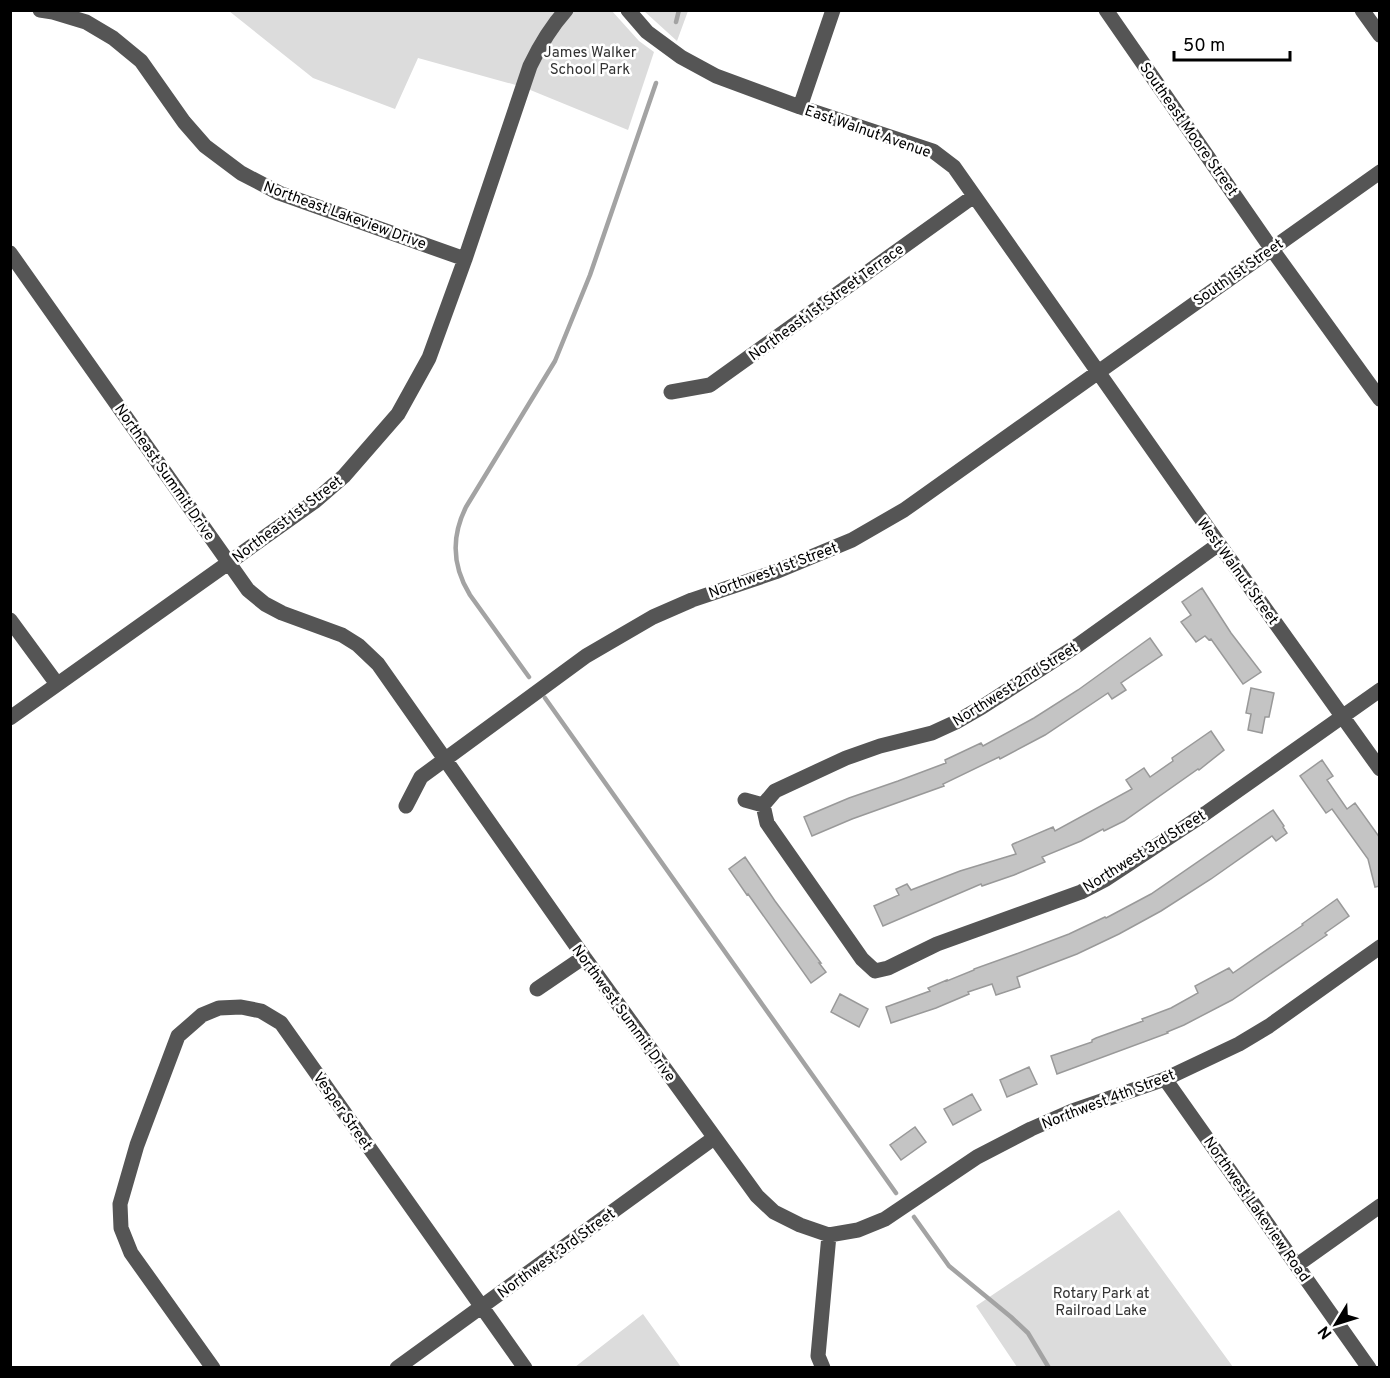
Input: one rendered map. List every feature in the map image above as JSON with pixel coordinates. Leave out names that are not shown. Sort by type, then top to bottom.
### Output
[{"type":"street","name":"Northeast Lakeview Drive","points":[[40,10],[86,22],[113,38],[141,61],[184,122],[205,146],[240,173],[279,193],[465,259]]},
{"type":"street","name":"Northeast 1st Street","points":[[10,718],[314,502],[344,476],[398,414],[429,358],[530,66],[551,27],[566,10]]},
{"type":"street","name":"East Walnut Avenue","points":[[628,10],[647,32],[681,57],[716,76],[800,107],[933,151],[954,167],[1098,372]]},
{"type":"street","points":[[800,107],[833,10]]},
{"type":"street","name":"Southeast Moore Street","points":[[1106,10],[1271,248],[1380,399]]},
{"type":"street","points":[[1362,10],[1380,35]]},
{"type":"street","name":"South 1st Street","points":[[1098,372],[1380,172]]},
{"type":"street","name":"Northeast 1st Street Terrace","points":[[671,392],[710,385],[974,196]]},
{"type":"street","name":"Northeast Summit Drive","points":[[10,253],[248,590],[265,604],[282,613],[342,635],[358,645],[378,664],[445,759]]},
{"type":"street","name":"West Walnut Street","points":[[1098,372],[1380,769]]},
{"type":"street","name":"Northwest 1st Street","points":[[406,806],[421,777],[586,656],[653,617],[692,600],[775,572],[852,540],[904,510],[1098,372]]},
{"type":"street","name":"Northwest 2nd Street","points":[[763,805],[775,790],[846,758],[880,746],[932,733],[956,722],[1078,645],[1219,544]]},
{"type":"street","points":[[10,620],[57,684]]},
{"type":"street","name":"Northwest 3rd Street","points":[[763,805],[767,824],[862,959],[875,971],[888,969],[937,944],[1081,892],[1106,879],[1206,813],[1380,690]]},
{"type":"street","name":"Northwest Summit Drive","points":[[445,759],[584,957],[757,1196],[774,1212],[800,1225],[830,1234]]},
{"type":"street","points":[[744,800],[763,805]]},
{"type":"street","name":"Northwest 4th Street","points":[[830,1234],[858,1230],[885,1219],[978,1157],[1030,1129],[1072,1111],[1165,1079],[1239,1044],[1269,1026],[1380,947]]},
{"type":"street","points":[[537,989],[584,957]]},
{"type":"street","name":"Vesper Street","points":[[213,1368],[131,1253],[121,1228],[120,1204],[137,1145],[178,1036],[202,1015],[219,1008],[241,1007],[261,1011],[281,1023],[525,1368]]},
{"type":"street","name":"Northwest Lakeview Road","points":[[1165,1079],[1369,1368]]},
{"type":"street","name":"Northwest 3rd Street","points":[[397,1368],[714,1138]]},
{"type":"street","points":[[1297,1265],[1380,1206]]},
{"type":"street","points":[[823,1368],[818,1356],[830,1234]]},
{"type":"green space","name":"James Walker School Park","points":[[229,11],[612,11],[639,41],[654,52],[628,130],[523,87],[418,58],[395,109],[313,78]]},
{"type":"green space","name":"James Walker School Park","points":[[644,11],[688,11],[677,41]]},
{"type":"green space","name":"Rotary Park at Railroad Lake","points":[[1119,1210],[1233,1367],[1017,1367],[976,1306]]},
{"type":"green space","points":[[643,1314],[681,1367],[575,1367]]},
{"type":"building","points":[[1202,588],[1231,633],[1261,672],[1243,684],[1211,639],[1205,636],[1196,642],[1181,622],[1191,615],[1182,602]]},
{"type":"building","points":[[1150,638],[1162,655],[1121,683],[1126,690],[1112,699],[1108,693],[1045,735],[1000,759],[999,757],[943,784],[944,786],[812,836],[804,817],[946,763],[945,760],[981,743],[983,746],[1078,690]]},
{"type":"building","points":[[1251,688],[1274,693],[1269,717],[1265,717],[1262,733],[1248,730],[1251,714],[1246,713]]},
{"type":"building","points":[[1211,731],[1224,750],[1199,770],[1124,821],[1042,857],[1045,862],[982,886],[981,884],[883,926],[874,906],[899,895],[896,889],[907,884],[911,890],[960,871],[1016,854],[1013,844],[1053,827],[1055,831],[1132,789],[1126,780],[1144,768],[1150,777],[1173,761],[1172,758]]},
{"type":"building","points":[[1322,760],[1333,776],[1327,780],[1347,809],[1355,803],[1380,838],[1380,886],[1375,887],[1368,859],[1332,809],[1326,813],[1300,776]]},
{"type":"building","points":[[1273,810],[1287,833],[1276,841],[1272,836],[1161,911],[1077,954],[1017,977],[1020,987],[996,995],[992,984],[968,992],[969,994],[936,1008],[891,1023],[886,1007],[930,991],[928,988],[974,969],[1106,918],[1151,894]]},
{"type":"building","points":[[745,857],[826,972],[811,983],[729,869]]},
{"type":"building","points":[[1337,899],[1349,916],[1325,933],[1327,935],[1232,1000],[1168,1033],[1057,1074],[1051,1056],[1092,1042],[1096,1038],[1171,1008],[1198,993],[1195,986],[1229,968],[1233,973]]},
{"type":"building","points":[[840,994],[868,1009],[859,1027],[831,1012]]},
{"type":"building","points":[[1029,1067],[1037,1084],[1007,1097],[1000,1080]]},
{"type":"building","points":[[972,1094],[981,1110],[953,1125],[944,1109]]},
{"type":"building","points":[[915,1127],[926,1142],[901,1160],[890,1145]]},
{"type":"waterway","points":[[676,22],[679,10]]},
{"type":"waterway","points":[[529,677],[464,584],[457,562],[458,529],[466,507],[555,361],[590,275],[656,83]]},
{"type":"waterway","points":[[545,698],[896,1193]]},
{"type":"waterway","points":[[914,1217],[949,1266],[1028,1333],[1049,1368]]}]
